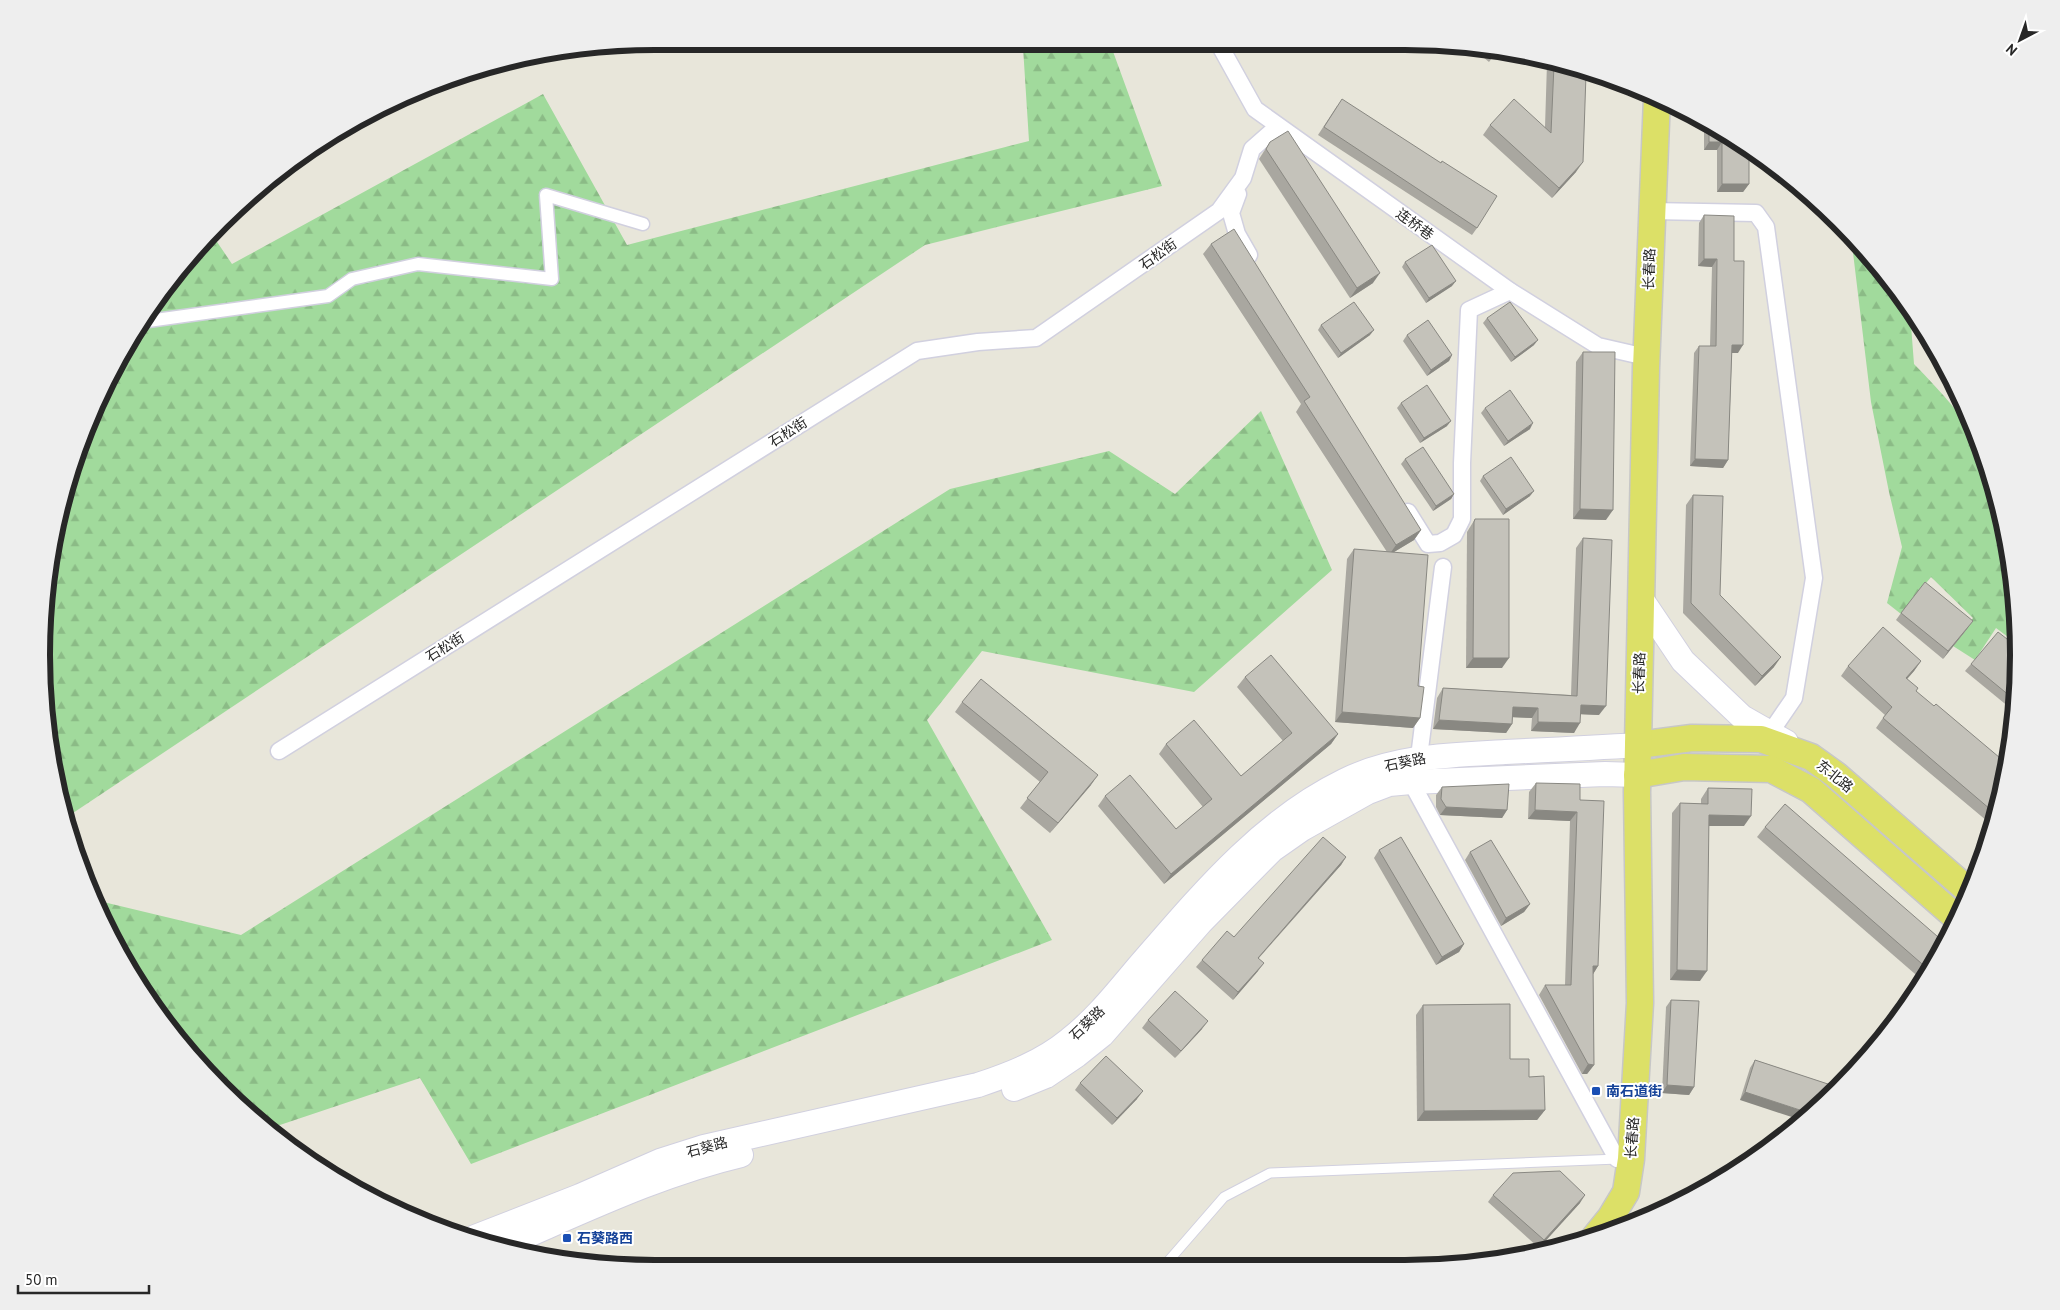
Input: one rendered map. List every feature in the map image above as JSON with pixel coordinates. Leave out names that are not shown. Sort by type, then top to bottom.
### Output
[{"type":"main road","name":"长春路","points":[[1603,1226],[1626,1192],[1624,1159],[1640,1003],[1637,775],[1646,357],[1657,105]]},
{"type":"main road","points":[[1642,600],[1683,661],[1742,717],[1811,757]]},
{"type":"main road","name":"东北路","points":[[1638,746],[1692,738],[1761,738],[1811,757],[1836,775],[1964,887]]},
{"type":"main road","name":"石葵路","points":[[482,1234],[580,1196],[660,1161],[704,1147],[978,1085],[1012,1074],[1068,1041],[1090,1022],[1186,912],[1256,840],[1302,806],[1344,780],[1384,766],[1420,758],[1638,746]]},
{"type":"main road","name":"东北路","points":[[1637,775],[1684,767],[1771,769],[1811,790],[1952,914]]},
{"type":"main road","name":"石葵路","points":[[512,1242],[664,1179],[713,1162],[986,1098],[1046,1076],[1077,1056],[1102,1035],[1200,922],[1272,850],[1302,828],[1368,792],[1389,784],[1411,782],[1605,774],[1637,775]]},
{"type":"street","name":"连桥巷","points":[[1222,50],[1254,109],[1510,291],[1598,346],[1646,357]]},
{"type":"street","name":"石松街","points":[[278,751],[917,351],[978,342],[1036,338],[1219,211],[1243,178],[1252,149],[1278,126]]},
{"type":"street","points":[[1243,178],[1231,213],[1237,234],[1259,272]]},
{"type":"street","points":[[151,321],[328,296],[352,279],[418,264],[552,279],[546,195],[643,224]]},
{"type":"street","points":[[1651,211],[1756,213],[1766,227],[1814,578],[1794,698],[1770,733]]},
{"type":"street","points":[[1402,502],[1428,544],[1440,544],[1454,535],[1462,519],[1462,463],[1469,310],[1510,291]]},
{"type":"street","points":[[1443,567],[1420,758],[1411,782],[1624,1159]]},
{"type":"lane","points":[[1169,1260],[1224,1197],[1270,1173],[1624,1159]]},
{"type":"green space","points":[[1023,50],[1112,50],[1162,186],[925,245],[72,814],[55,734],[51,695],[50,655],[51,615],[55,576],[71,498],[96,423],[112,387],[131,352],[175,287],[215,239],[232,264],[543,94],[627,245],[1029,141]]},
{"type":"green space","points":[[1852,248],[1885,287],[1911,324],[1914,364],[1962,419],[1978,461],[1989,498],[2005,576],[2010,638],[1996,628],[1975,660],[1953,646],[1973,618],[1931,577],[1901,614],[1887,603],[1902,547],[1871,402]]},
{"type":"green space","points":[[1261,411],[1332,570],[1194,692],[982,651],[927,720],[1052,940],[471,1164],[420,1078],[276,1126],[227,1083],[175,1023],[131,958],[103,902],[241,935],[950,489],[1109,451],[1175,494]]},
{"type":"building","points":[[1554,69],[1586,78],[1583,162],[1559,188],[1490,125],[1514,99],[1551,133]]},
{"type":"building","points":[[1342,99],[1441,163],[1442,161],[1497,196],[1477,228],[1324,127]]},
{"type":"building","points":[[1288,131],[1380,273],[1357,288],[1266,149],[1270,142]]},
{"type":"building","points":[[1709,132],[1749,158],[1749,184],[1722,184],[1722,142],[1709,142]]},
{"type":"building","points":[[1704,215],[1734,216],[1734,261],[1744,261],[1743,345],[1732,345],[1728,460],[1695,459],[1699,346],[1716,346],[1717,259],[1704,259]]},
{"type":"building","points":[[1234,229],[1421,530],[1396,545],[1304,401],[1310,397],[1211,244]]},
{"type":"building","points":[[1432,245],[1456,281],[1429,298],[1405,262]]},
{"type":"building","points":[[1354,302],[1374,330],[1341,353],[1321,325]]},
{"type":"building","points":[[1510,302],[1538,340],[1515,357],[1487,318]]},
{"type":"building","points":[[1428,320],[1452,355],[1431,370],[1407,335]]},
{"type":"building","points":[[1583,352],[1615,352],[1613,510],[1580,509]]},
{"type":"building","points":[[1427,385],[1451,421],[1424,438],[1401,403]]},
{"type":"building","points":[[1510,390],[1533,423],[1508,441],[1485,408]]},
{"type":"building","points":[[1423,447],[1454,494],[1436,506],[1405,459]]},
{"type":"building","points":[[1511,457],[1534,491],[1506,509],[1483,476]]},
{"type":"building","points":[[1693,495],[1723,496],[1720,595],[1781,657],[1762,676],[1691,603]]},
{"type":"building","points":[[1475,519],[1509,519],[1509,658],[1473,658]]},
{"type":"building","points":[[1583,538],[1612,540],[1606,706],[1581,705],[1580,723],[1538,722],[1538,708],[1513,707],[1512,724],[1439,720],[1443,688],[1577,696]]},
{"type":"building","points":[[1354,549],[1428,555],[1418,686],[1424,687],[1420,718],[1342,712]]},
{"type":"building","points":[[1925,582],[1973,621],[1948,651],[1901,613]]},
{"type":"building","points":[[1883,627],[1921,661],[1906,678],[1918,688],[1916,691],[1934,706],[1936,704],[2001,758],[1990,809],[1883,718],[1892,707],[1848,666]]},
{"type":"building","points":[[1998,632],[2010,641],[2009,695],[1971,664]]},
{"type":"building","points":[[1271,655],[1338,734],[1171,874],[1105,796],[1130,775],[1176,829],[1212,799],[1166,744],[1194,720],[1241,776],[1292,733],[1245,677]]},
{"type":"building","points":[[981,679],[1098,775],[1058,823],[1027,798],[1048,772],[962,702]]},
{"type":"building","points":[[1536,783],[1580,784],[1580,800],[1604,801],[1598,966],[1593,966],[1594,1065],[1588,1064],[1545,985],[1571,985],[1577,812],[1535,810]]},
{"type":"building","points":[[1509,784],[1507,810],[1446,807],[1441,799],[1442,787]]},
{"type":"building","points":[[1708,788],[1752,789],[1751,816],[1709,815],[1707,971],[1677,970],[1680,803],[1708,804]]},
{"type":"building","points":[[1785,804],[1940,938],[1924,966],[1765,827]]},
{"type":"building","points":[[1323,837],[1346,857],[1258,958],[1264,963],[1238,992],[1202,960],[1227,931],[1234,937]]},
{"type":"building","points":[[1401,837],[1464,944],[1442,957],[1379,850]]},
{"type":"building","points":[[1491,840],[1530,904],[1506,918],[1470,852]]},
{"type":"building","points":[[1175,991],[1208,1021],[1181,1051],[1148,1020]]},
{"type":"building","points":[[1671,1000],[1699,1001],[1694,1087],[1667,1085]]},
{"type":"building","points":[[1510,1004],[1510,1059],[1529,1059],[1529,1077],[1544,1076],[1545,1110],[1424,1111],[1423,1005]]},
{"type":"building","points":[[1106,1056],[1143,1091],[1117,1118],[1080,1083]]},
{"type":"building","points":[[1755,1060],[1831,1085],[1803,1111],[1745,1092]]},
{"type":"building","points":[[1560,1171],[1585,1195],[1544,1240],[1493,1195],[1513,1173]]},
{"type":"place","name":"南石道街","points":[[1596,1091]]},
{"type":"place","name":"石葵路西","points":[[567,1238]]}]
